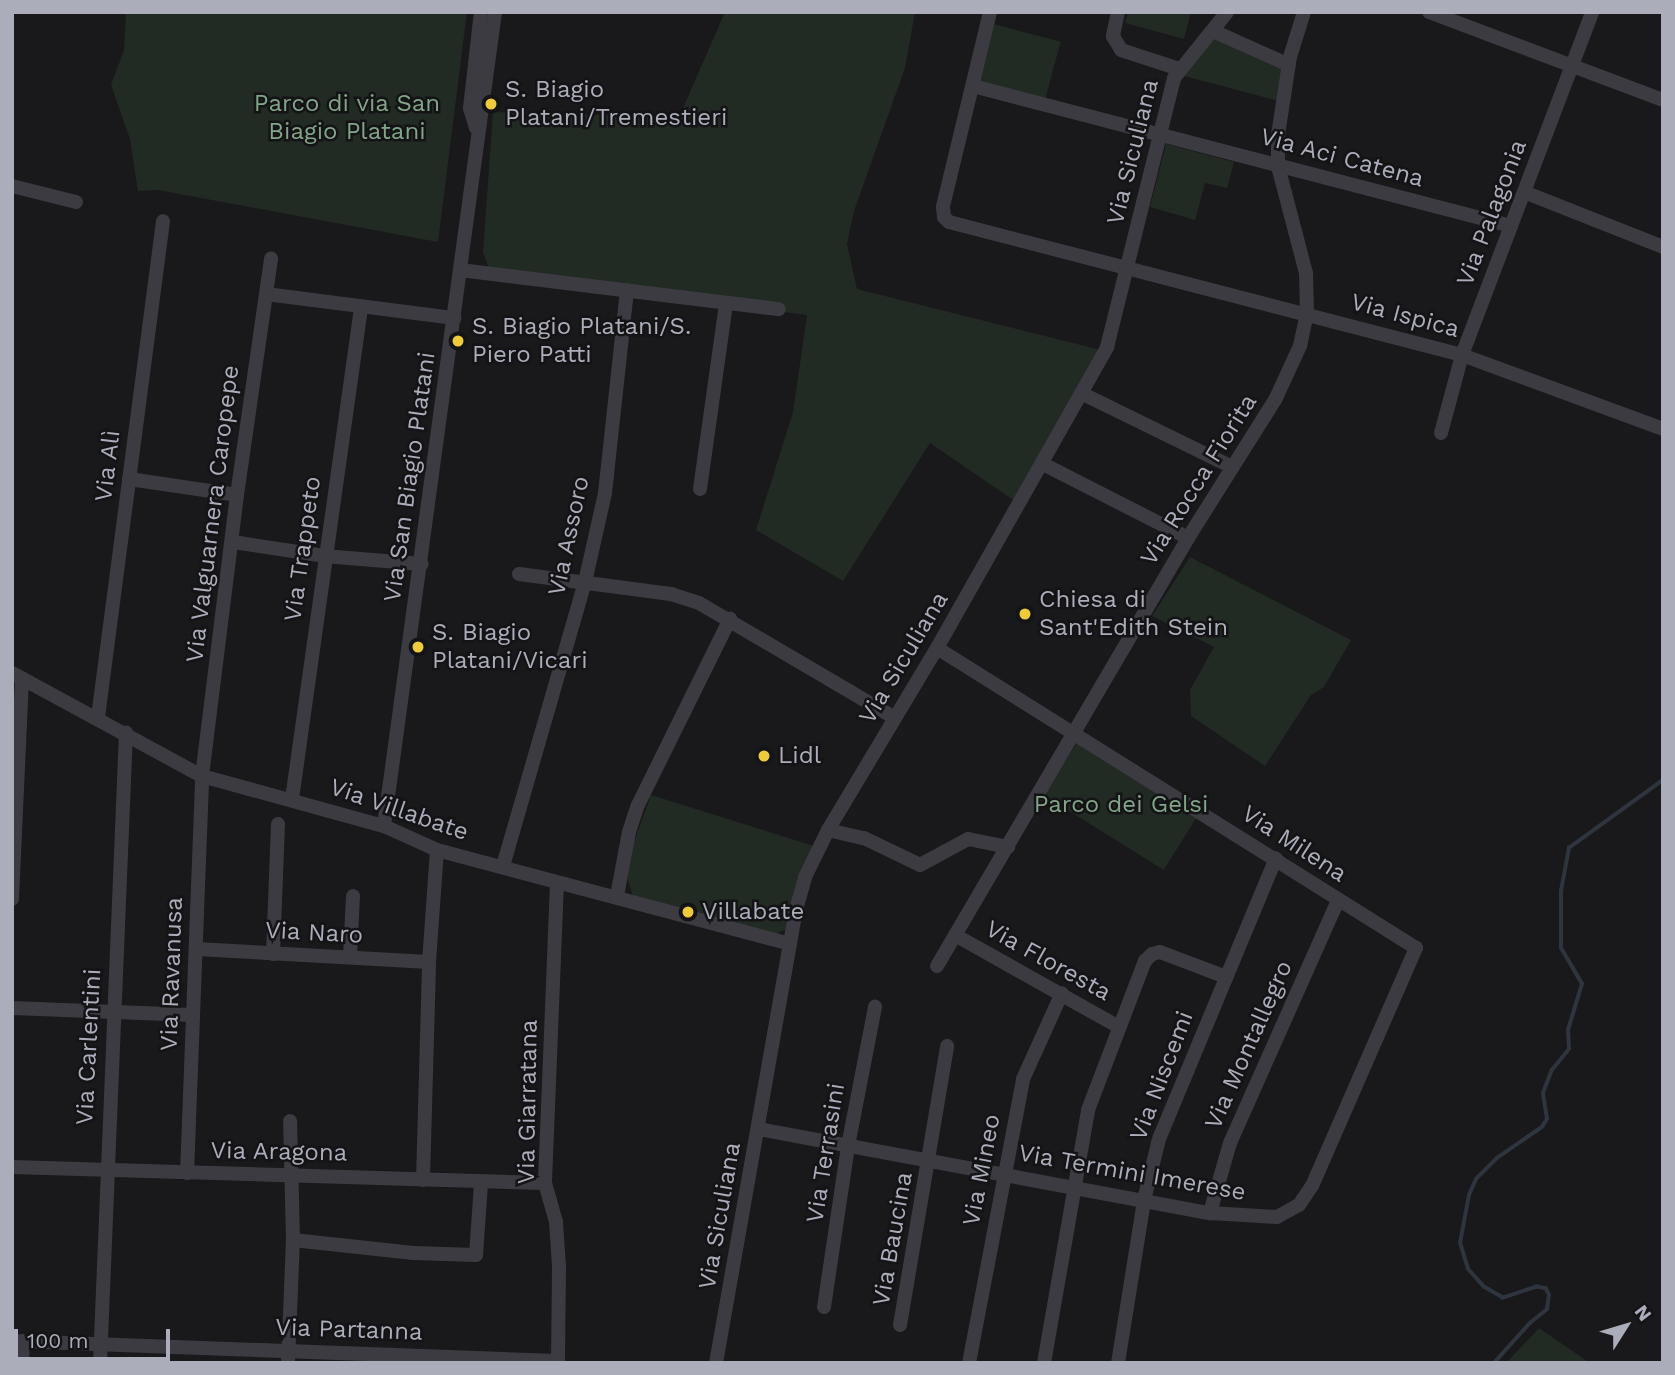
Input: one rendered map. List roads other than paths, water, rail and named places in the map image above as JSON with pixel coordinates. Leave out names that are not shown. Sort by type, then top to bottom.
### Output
[{"type":"street","name":"Via San Biagio Platani","points":[[478,133],[470,108],[481,12]]},
{"type":"street","name":"Via San Biagio Platani","points":[[384,826],[422,564],[495,12]]},
{"type":"street","points":[[973,86],[990,12]]},
{"type":"street","points":[[1118,12],[1113,36],[1121,50],[1179,69]]},
{"type":"street","name":"Via Siculiana","points":[[716,1363],[801,889],[828,830],[937,648],[1083,394],[1107,347],[1173,81],[1179,69],[1227,12]]},
{"type":"street","name":"Via Rocca Fiorita","points":[[937,966],[1188,538],[1279,393],[1300,346],[1307,313],[1304,260],[1278,166],[1278,121],[1289,65],[1304,12]]},
{"type":"street","name":"Via Palagonia","points":[[1441,433],[1462,355],[1591,12]]},
{"type":"street","points":[[1438,14],[1663,100]]},
{"type":"street","points":[[1213,31],[1289,65]]},
{"type":"street","name":"Via Aci Catena","points":[[973,86],[1511,226]]},
{"type":"street","name":"Via Ispica","points":[[973,86],[943,207],[944,217],[952,223],[1462,355],[1663,429]]},
{"type":"street","points":[[12,186],[76,202]]},
{"type":"street","points":[[1524,192],[1663,247]]},
{"type":"street","name":"Via Alì","points":[[98,717],[163,220]]},
{"type":"street","name":"Via Valguarnera Caropepe","points":[[202,776],[237,495],[271,258]]},
{"type":"street","points":[[460,270],[779,309]]},
{"type":"street","name":"Via Assoro","points":[[503,866],[585,582],[605,493],[626,290]]},
{"type":"street","points":[[266,294],[454,318]]},
{"type":"street","points":[[699,489],[726,304]]},
{"type":"street","name":"Via Trappeto","points":[[292,799],[360,307]]},
{"type":"street","points":[[1083,394],[1232,467]]},
{"type":"street","points":[[1043,464],[1188,538]]},
{"type":"street","points":[[130,479],[237,495]]},
{"type":"street","points":[[233,542],[324,556],[422,564]]},
{"type":"street","points":[[519,574],[671,594],[699,603],[895,718]]},
{"type":"street","points":[[617,897],[629,832],[638,805],[730,619]]},
{"type":"street","name":"Via Milena","points":[[937,648],[1076,732],[1416,948]]},
{"type":"street","points":[[12,899],[17,675]]},
{"type":"street","name":"Via Villabate","points":[[17,675],[202,776],[384,826],[437,850],[790,944]]},
{"type":"street","name":"Via Carlentini","points":[[100,1363],[105,1172],[126,733]]},
{"type":"street","name":"Via Ravanusa","points":[[187,1173],[202,776]]},
{"type":"street","points":[[273,954],[278,824]]},
{"type":"street","points":[[828,830],[864,838],[920,864],[968,839],[1008,846]]},
{"type":"street","points":[[423,1180],[429,962],[437,850]]},
{"type":"street","name":"Via Niscemi","points":[[1118,1363],[1144,1200],[1160,1133],[1276,858]]},
{"type":"street","name":"Via Giarratana","points":[[557,883],[545,1183],[558,1244],[558,1362]]},
{"type":"street","points":[[350,957],[353,896]]},
{"type":"street","name":"Via Montallegro","points":[[1210,1213],[1230,1143],[1338,900]]},
{"type":"street","name":"Via Floresta","points":[[955,935],[1119,1027]]},
{"type":"street","name":"Via Termini Imerese","points":[[759,1129],[1074,1185],[1210,1213],[1271,1219],[1293,1210],[1304,1199],[1416,948]]},
{"type":"street","name":"Via Naro","points":[[195,949],[429,962]]},
{"type":"street","points":[[1044,1363],[1088,1110],[1145,961],[1152,954],[1164,953],[1226,977]]},
{"type":"street","name":"Via Mineo","points":[[969,1363],[1026,1068],[1062,993]]},
{"type":"street","name":"Via Terrasini","points":[[824,1307],[848,1146],[875,1007]]},
{"type":"street","points":[[12,1008],[192,1015]]},
{"type":"street","name":"Via Baucina","points":[[900,1325],[930,1160],[947,1046]]},
{"type":"street","points":[[289,1357],[293,1240],[290,1121]]},
{"type":"street","name":"Via Aragona","points":[[12,1167],[105,1172],[545,1183]]},
{"type":"street","points":[[293,1240],[413,1253],[476,1255],[481,1183]]},
{"type":"street","points":[[18,1341],[22,1363]]},
{"type":"street","name":"Via Partanna","points":[[18,1341],[195,1347],[289,1357],[558,1362]]},
{"type":"street","points":[[194,1363],[195,1347]]},
{"type":"waterway","points":[[1494,1363],[1530,1323],[1547,1309],[1549,1295],[1546,1289],[1537,1287],[1503,1298],[1484,1287],[1468,1269],[1460,1243],[1469,1195],[1476,1179],[1497,1158],[1542,1127],[1547,1119],[1543,1093],[1552,1070],[1569,1049],[1568,1030],[1582,984],[1561,948],[1561,891],[1569,848],[1663,780]]},
{"type":"place","name":"S. Biagio Platani/Tremestieri","points":[[491,104]]},
{"type":"place","name":"S. Biagio Platani/S. Piero Patti","points":[[458,341]]},
{"type":"place","name":"Chiesa di Sant'Edith Stein","points":[[1025,614]]},
{"type":"place","name":"S. Biagio Platani/Vicari","points":[[418,647]]},
{"type":"place","name":"Lidl","points":[[764,756]]},
{"type":"place","name":"Villabate","points":[[688,912]]},
{"type":"park label","name":"Parco di via San Biagio Platani","points":[[347,118]]},
{"type":"park label","name":"Parco dei Gelsi","points":[[1121,805]]}]
